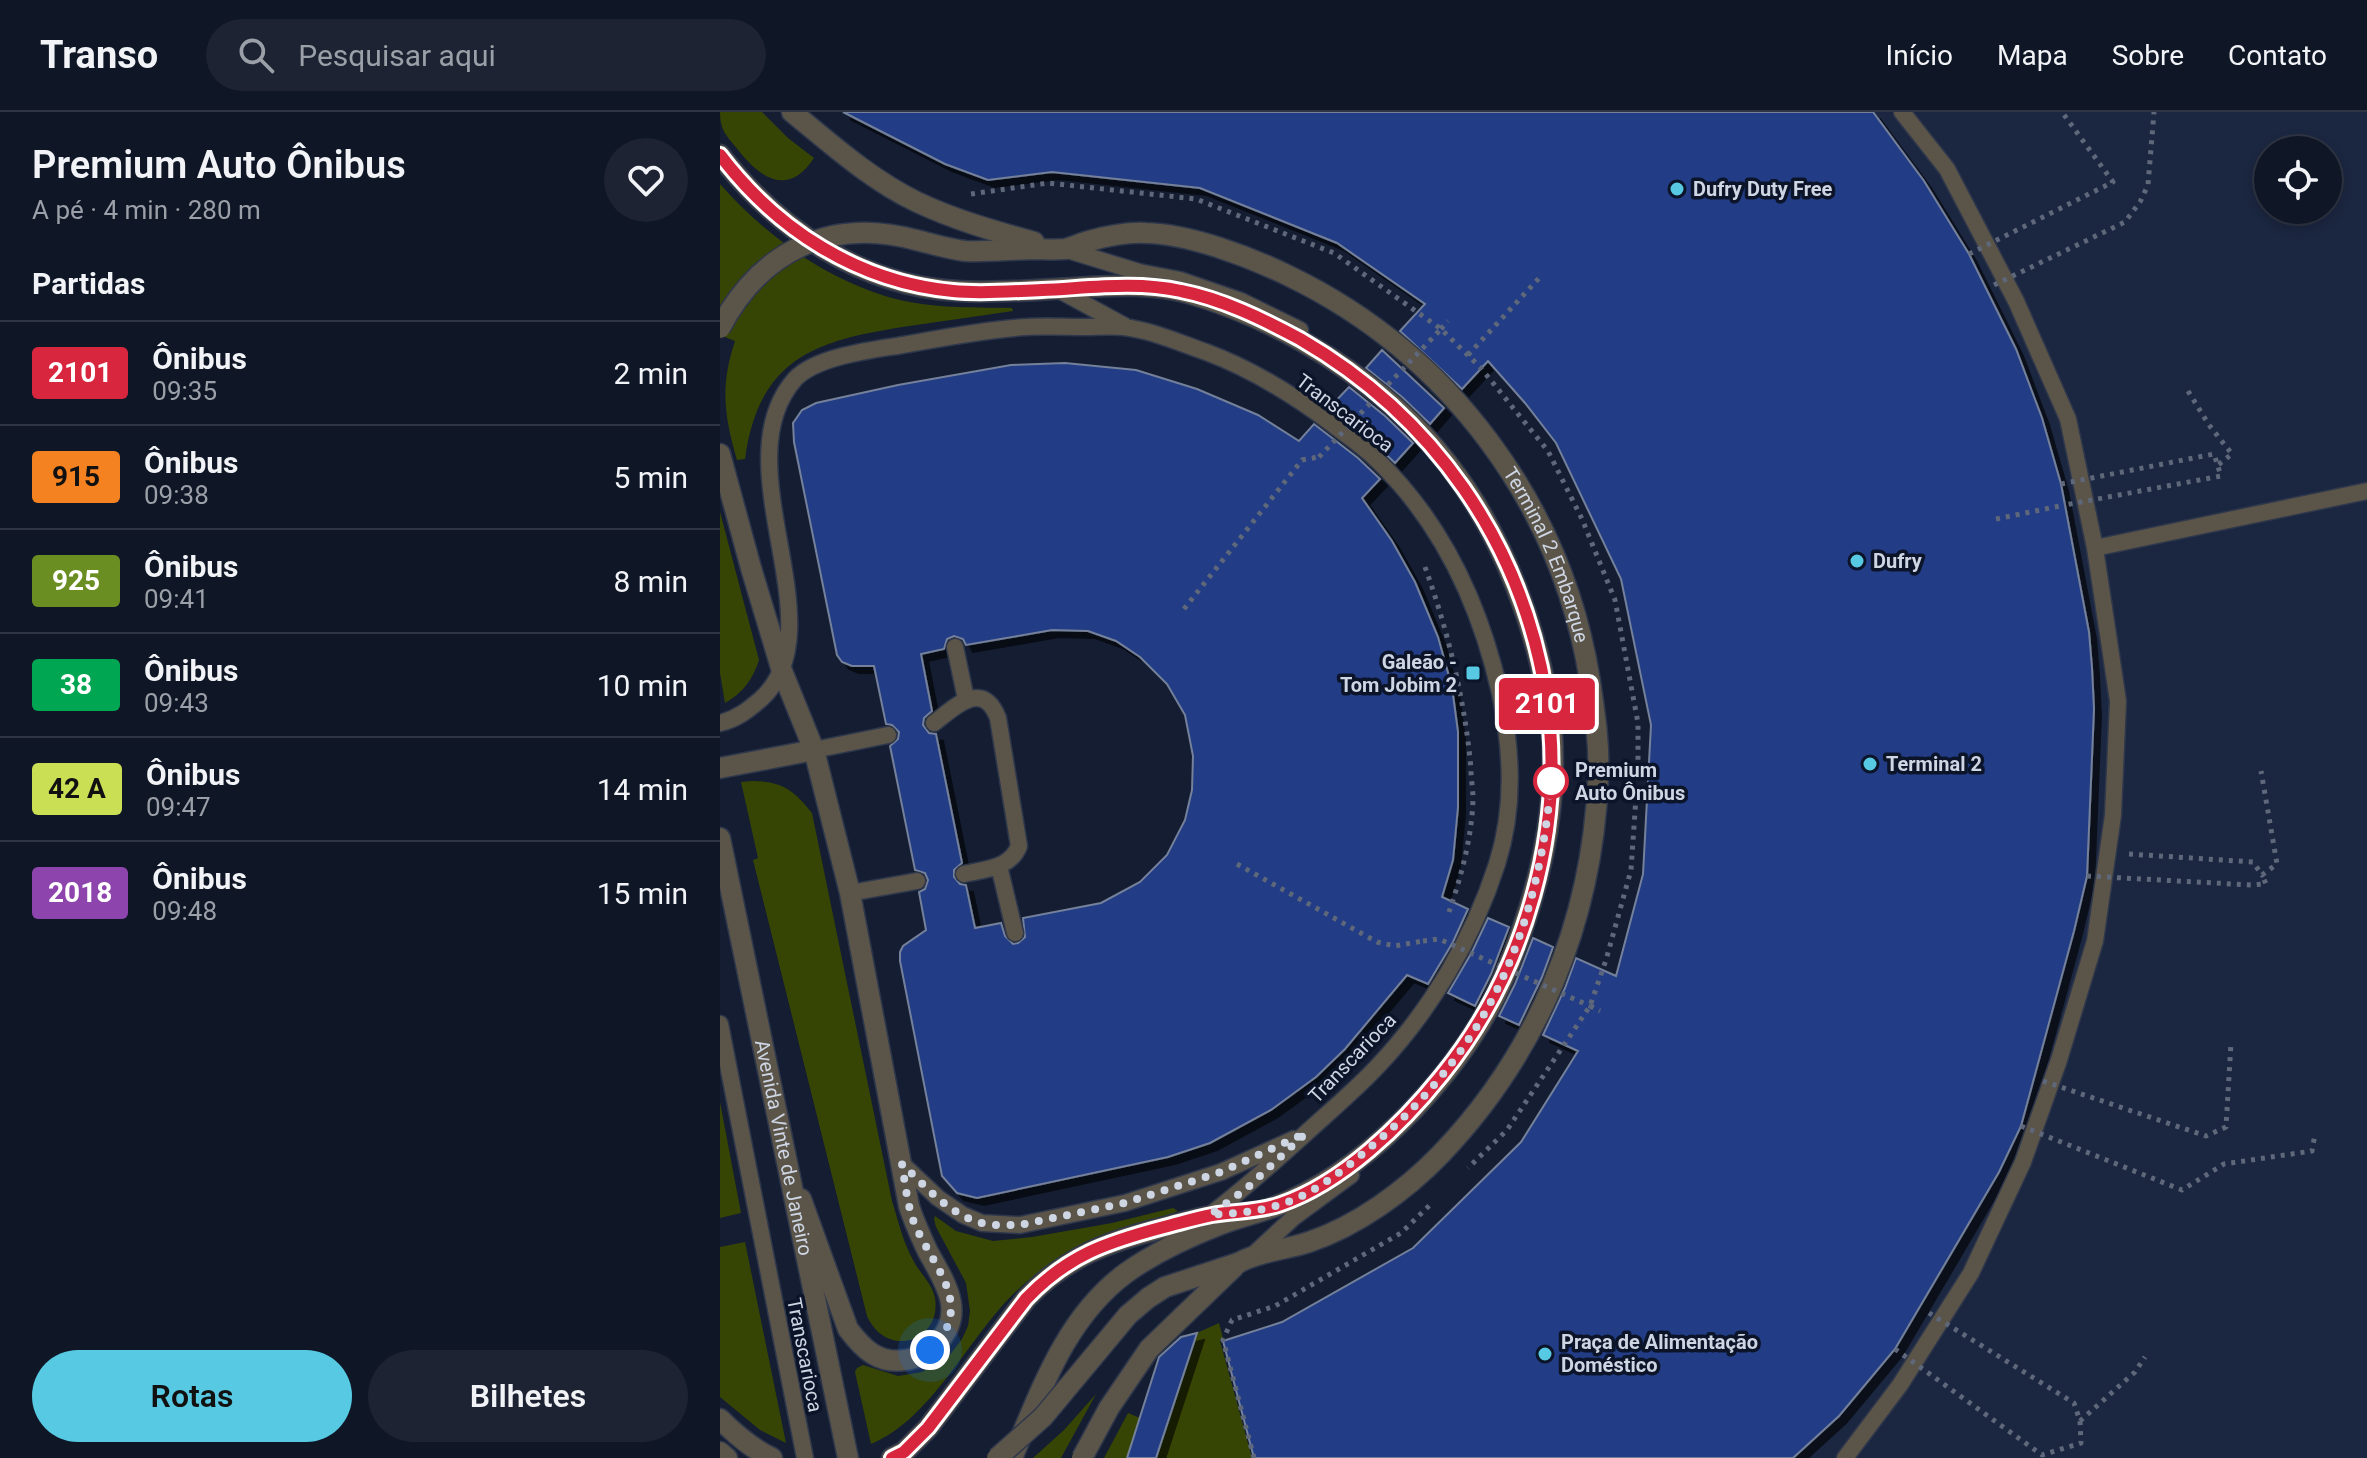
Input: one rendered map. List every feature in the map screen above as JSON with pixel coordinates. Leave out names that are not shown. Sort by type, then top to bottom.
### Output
[{"type":"street","points":[[792,112],[867,171],[915,201],[971,224],[1061,249]]},
{"type":"street","points":[[720,155],[759,199],[786,222],[822,249],[860,269],[917,286],[956,291],[1131,286],[1180,290],[1226,304],[1278,327],[1323,352],[1374,390],[1447,463],[1487,524],[1512,575],[1543,674],[1551,727],[1552,772],[1542,859],[1530,909],[1502,981],[1476,1031],[1441,1077],[1398,1124],[1355,1161],[1317,1187],[1285,1203],[1217,1226],[1165,1251],[1126,1273],[1105,1292],[1068,1335],[1012,1458]]},
{"type":"street","name":"Terminal 2 Embarque","points":[[720,328],[758,275],[785,253],[824,238],[868,232],[890,233],[964,251],[1061,249],[1091,240],[1144,233],[1178,236],[1220,249],[1288,276],[1347,309],[1413,357],[1461,408],[1524,492],[1569,597],[1587,667],[1599,779],[1593,840],[1580,908],[1553,990],[1530,1036],[1497,1085],[1463,1129],[1427,1167],[1378,1206],[1332,1233],[1165,1287],[1148,1298],[1128,1315],[1043,1417],[997,1458]]},
{"type":"street","points":[[720,454],[782,671],[814,750],[850,893],[913,1220],[947,1284],[952,1301],[948,1328],[941,1340],[918,1357],[890,1361],[877,1358],[862,1347],[848,1329],[786,1158]]},
{"type":"street","points":[[720,768],[814,750]]},
{"type":"street","name":"Avenida Vinte de Janeiro","points":[[720,838],[848,1458]]},
{"type":"street","points":[[892,1458],[904,1452],[928,1428],[1039,1285],[1076,1258],[1123,1238],[1210,1215],[1264,1209]]},
{"type":"street","points":[[1082,1458],[1109,1408],[1149,1349],[1245,1259]]},
{"type":"street","points":[[720,1419],[736,1436],[772,1458]]},
{"type":"street","points":[[720,1452],[727,1458]]},
{"type":"lane","points":[[1845,1458],[1900,1385],[1971,1273],[2023,1162],[2059,1060],[2095,941],[2113,815],[2118,701],[2095,548],[2068,419],[2016,301],[1947,169],[1902,112]]},
{"type":"lane","points":[[1061,249],[1139,272],[1180,280],[1241,301],[1329,346],[1384,388],[1415,417],[1452,461],[1493,520],[1519,572],[1549,672],[1558,766],[1548,868],[1535,918],[1515,972],[1495,1013],[1470,1052],[1431,1102],[1398,1137],[1245,1259]]},
{"type":"lane","points":[[1057,289],[1126,327]]},
{"type":"lane","name":"Transcarioca","points":[[782,671],[789,622],[772,527],[765,461],[769,427],[779,402],[793,381],[809,368],[833,360],[904,345],[1025,327],[1126,327],[1236,363],[1297,397],[1373,455],[1420,509],[1448,549],[1466,586],[1493,663],[1499,690],[1508,732],[1511,775],[1508,817],[1497,863],[1456,959],[1409,1029],[1377,1068],[1255,1181],[1210,1215]]},
{"type":"lane","points":[[2095,548],[2367,491]]},
{"type":"lane","points":[[955,647],[966,699]]},
{"type":"lane","points":[[720,723],[750,709],[768,692],[782,671]]},
{"type":"lane","points":[[934,723],[966,699],[978,698],[987,701],[998,718],[1019,846],[1016,855],[1008,862],[964,874]]},
{"type":"lane","points":[[814,750],[888,735]]},
{"type":"lane","points":[[999,866],[1015,933]]},
{"type":"lane","points":[[850,893],[917,881]]},
{"type":"lane","name":"Transcarioca","points":[[720,1024],[805,1458]]},
{"type":"lane","points":[[902,1164],[938,1198],[963,1215],[982,1223],[1020,1225],[1138,1199],[1221,1172],[1306,1133]]},
{"type":"path","points":[[1969,254],[2113,182],[2062,112]]},
{"type":"path","points":[[1994,285],[2125,222],[2148,185],[2154,112]]},
{"type":"path","points":[[1468,355],[1541,276]]},
{"type":"path","points":[[1184,609],[1302,460],[1319,457],[1448,321]]},
{"type":"path","points":[[2188,391],[2232,454],[2218,465]]},
{"type":"path","points":[[1996,519],[2221,476],[2214,454],[2061,484]]},
{"type":"path","points":[[1423,563],[1441,615],[1462,701],[1473,799],[1466,853],[1447,917]]},
{"type":"path","points":[[2261,771],[2277,864],[2262,875]]},
{"type":"path","points":[[2087,876],[2266,884],[2253,862],[2127,854]]},
{"type":"path","points":[[1237,864],[1377,942],[1395,946],[1439,939],[1600,1011]]},
{"type":"path","points":[[1439,939],[1443,928]]},
{"type":"path","points":[[2043,1081],[2206,1136],[2226,1127],[2231,1043]]},
{"type":"path","points":[[2021,1126],[2182,1190],[2224,1164],[2312,1151],[2315,1134]]},
{"type":"path","points":[[1895,1349],[2042,1455],[2081,1443],[2080,1421],[2074,1403],[1929,1313]]},
{"type":"path","points":[[2080,1421],[2135,1372],[2145,1357]]},
{"type":"shaded area","name":"Terminal 2","points":[[852,112],[2367,112],[2367,1458],[1254,1458],[1223,1341],[1282,1322],[1413,1248],[1521,1142],[1593,1027],[1616,976],[1643,874],[1651,725],[1621,579],[1556,443],[1525,403],[1459,330],[1337,243],[1200,188],[1052,172],[988,180],[945,164],[871,126]]},
{"type":"green space","points":[[720,112],[762,112],[814,158],[795,177],[776,180],[766,176],[748,161],[728,137],[721,124]]},
{"type":"green space","points":[[720,184],[755,219],[794,250],[859,286],[914,303],[1012,308],[1013,311],[847,338],[798,359],[779,375],[764,397],[752,424],[745,459],[737,460],[726,400],[727,372],[735,341],[720,335]]},
{"type":"green space","points":[[720,512],[759,660],[746,685],[725,703],[720,673]]},
{"type":"green space","points":[[752,781],[786,788],[812,813],[892,1201],[909,1253],[932,1288],[935,1298],[935,1313],[930,1325],[911,1340],[887,1338],[876,1330],[867,1316],[753,860],[758,858],[741,782]]},
{"type":"green space","points":[[720,1102],[741,1213],[720,1218]]},
{"type":"green space","points":[[1173,1208],[1178,1211],[1081,1245],[1038,1272],[1004,1304],[952,1372],[914,1415],[894,1432],[871,1444],[855,1372],[857,1368],[863,1365],[898,1376],[922,1372],[949,1356],[968,1326],[970,1311],[966,1283],[936,1227],[935,1216],[956,1231],[993,1241],[1112,1223]]},
{"type":"green space","points":[[745,1242],[786,1443],[760,1430],[720,1397],[720,1247]]},
{"type":"green space","points":[[1219,1323],[1223,1338],[1220,1341],[1252,1458],[1156,1458],[1197,1333]]},
{"type":"green space","points":[[1096,1394],[1061,1458],[1033,1458],[1064,1430]]},
{"type":"green space","points":[[1128,1413],[1140,1418],[1127,1458],[1104,1458]]},
{"type":"building","name":"Terminal 2","points":[[843,112],[1873,112],[1924,181],[1969,254],[2016,349],[2042,418],[2061,484],[2089,632],[2092,668],[2094,709],[2087,876],[2021,1126],[1999,1172],[1895,1349],[1839,1416],[1793,1458],[1254,1458],[1223,1341],[1282,1322],[1413,1248],[1521,1142],[1578,1051],[1543,1035],[1576,958],[1616,976],[1643,874],[1651,725],[1621,579],[1556,443],[1525,403],[1488,361],[1462,389],[1400,331],[1425,304],[1337,243],[1200,188],[1052,172],[988,180],[945,164]]},
{"type":"building","points":[[1382,350],[1444,408],[1430,424],[1366,368]]},
{"type":"building","points":[[1065,363],[1136,370],[1197,389],[1258,415],[1299,441],[1314,424],[1380,479],[1362,498],[1392,541],[1415,582],[1438,637],[1452,687],[1458,732],[1458,807],[1453,860],[1442,897],[1468,909],[1428,984],[1407,975],[1345,1049],[1316,1077],[1271,1110],[1210,1143],[1168,1157],[977,1198],[957,1193],[942,1176],[900,961],[903,946],[926,930],[919,892],[925,889],[928,880],[925,873],[915,870],[890,746],[898,739],[899,732],[886,724],[874,666],[852,666],[842,662],[837,655],[794,442],[793,423],[802,410],[816,403],[1011,365]],"holes":[[[1052,630],[1088,631],[1116,641],[1140,657],[1167,684],[1185,715],[1193,756],[1192,790],[1185,820],[1167,855],[1140,882],[1101,903],[1023,918],[1025,937],[1013,944],[1005,936],[1001,923],[975,928],[966,885],[960,884],[954,877],[954,870],[962,863],[936,734],[929,733],[923,725],[924,718],[932,711],[921,654],[944,649],[947,639],[954,636],[963,639],[966,645]]]},
{"type":"building","points":[[1349,387],[1413,443],[1395,463],[1329,408]]},
{"type":"building","points":[[1488,918],[1509,927],[1475,1006],[1448,993]]},
{"type":"building","points":[[1533,938],[1553,947],[1519,1025],[1499,1016]]},
{"type":"building","points":[[1197,1333],[1156,1458],[1127,1458],[1159,1357],[1181,1337]]},
{"type":"bus line","name":"2101","points":[[720,155],[759,199],[786,222],[822,249],[879,276],[917,286],[956,291],[1131,286],[1180,290],[1226,304],[1278,327],[1323,352],[1374,390],[1407,420],[1447,463],[1487,524],[1512,575],[1529,628],[1543,674],[1551,727],[1549,813],[1530,909],[1502,981],[1476,1031],[1420,1101],[1355,1161],[1317,1187],[1285,1203],[1264,1209],[1210,1215],[1134,1235],[1076,1258],[1039,1285],[1026,1299],[928,1428],[904,1452],[892,1458]]},
{"type":"place","name":"Dufry Duty Free","points":[[1677,189]]},
{"type":"place","name":"Dufry","points":[[1857,561]]},
{"type":"place","name":"Galeão - Tom Jobim 2","points":[[1473,673]]},
{"type":"place","name":"Terminal 2","points":[[1870,764]]},
{"type":"place","name":"Premium Auto Ônibus","points":[[1551,781]]},
{"type":"place","name":"Praça de Alimentação Doméstico","points":[[1545,1354]]},
{"type":"route","points":[[930,1350],[948,1328],[952,1301],[947,1284],[913,1220],[902,1164],[938,1198],[963,1215],[982,1223],[1002,1226],[1125,1203],[1221,1172],[1306,1133],[1246,1189],[1210,1215],[1264,1209],[1285,1203],[1317,1187],[1355,1161],[1398,1124],[1441,1077],[1476,1031],[1502,981],[1530,909],[1542,859],[1552,772],[1551,781]]}]
